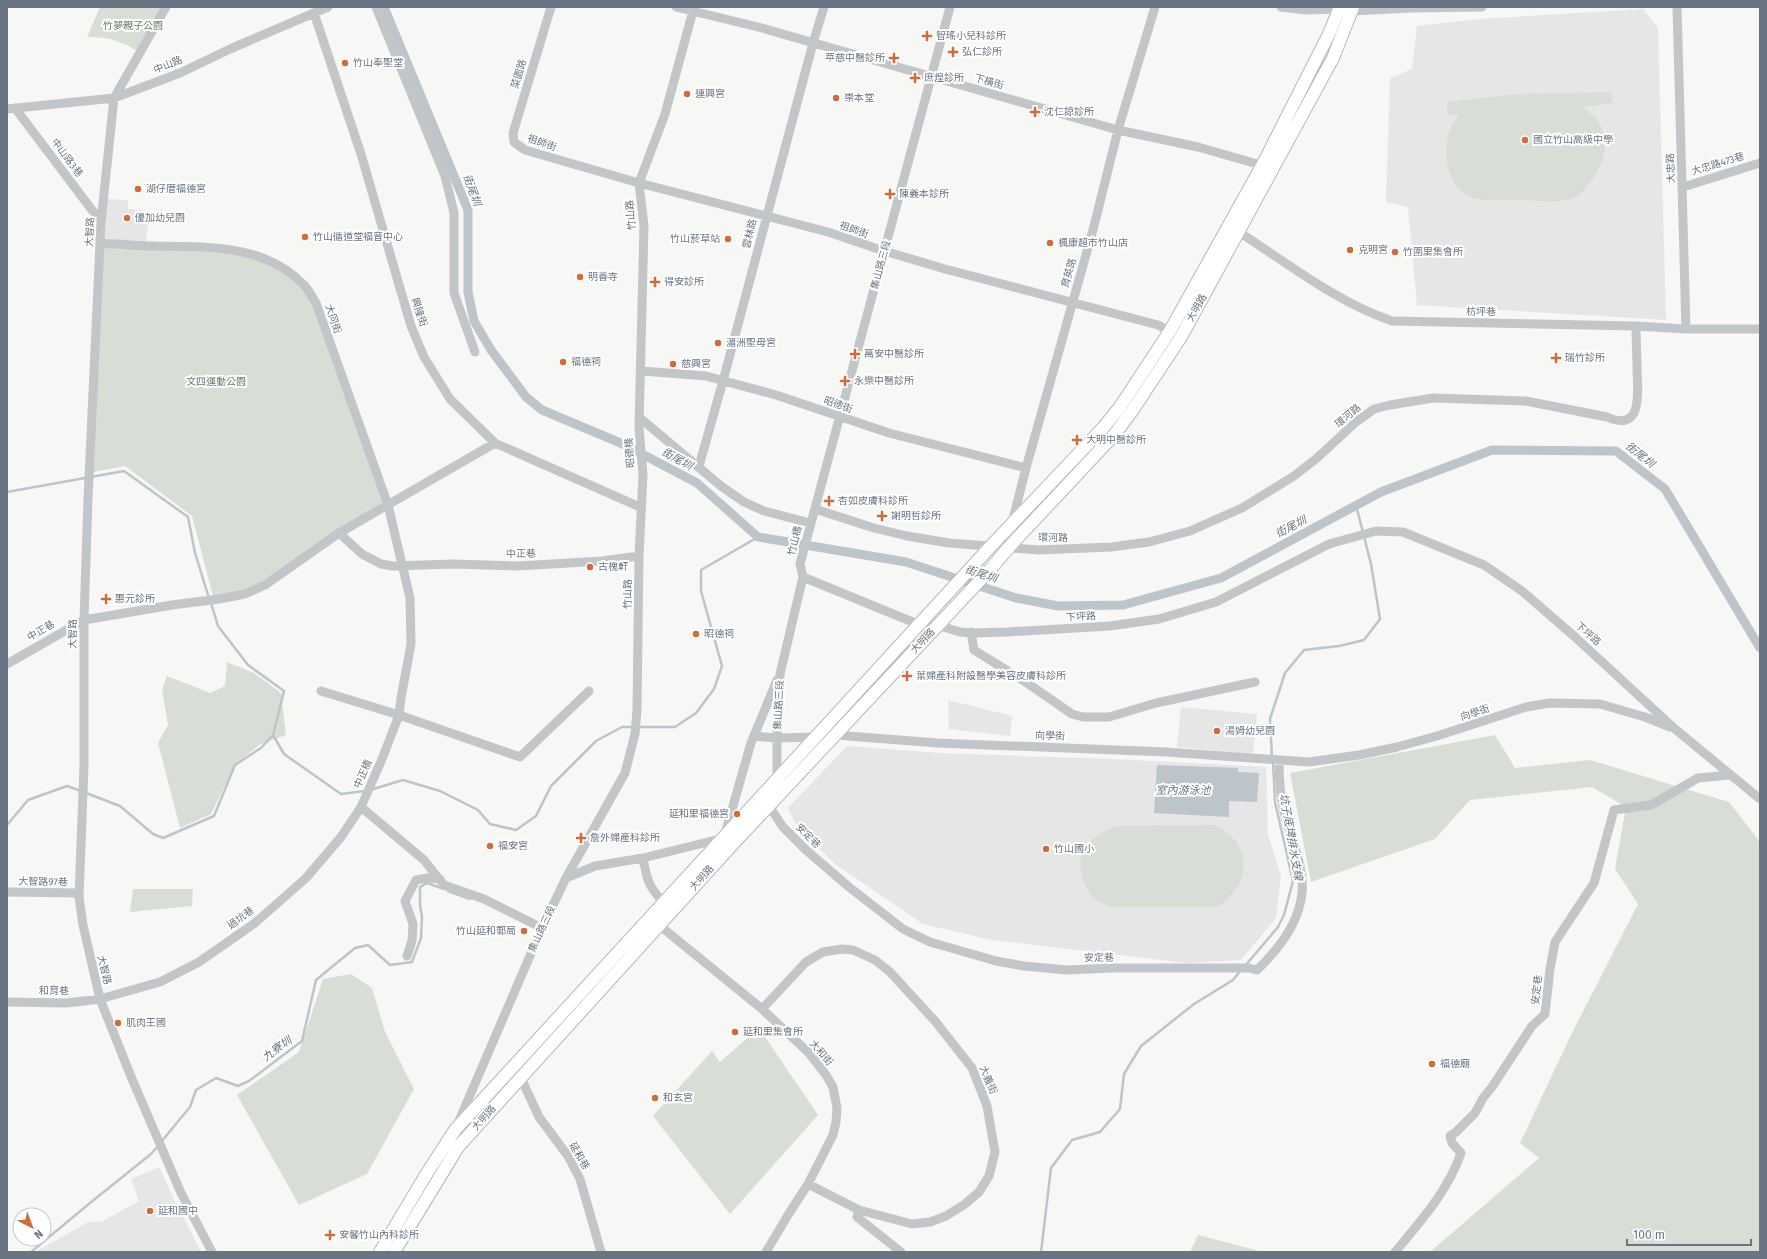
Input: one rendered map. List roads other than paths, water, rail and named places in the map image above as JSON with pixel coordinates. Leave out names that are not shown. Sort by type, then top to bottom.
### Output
[{"type":"main road","name":"大明路","points":[[455,1130],[649,918],[728,842],[770,806],[1114,435],[1132,411],[1181,337],[1238,232],[1340,8]]},
{"type":"main road","name":"大明路","points":[[458,1147],[660,925],[778,780],[1012,523],[1104,428],[1170,331],[1226,229],[1267,167],[1333,58],[1353,9]]},
{"type":"main road","name":"集山路三段","points":[[380,1252],[427,1172],[455,1130]]},
{"type":"main road","points":[[394,1252],[458,1147]]},
{"type":"street","name":"大智路","points":[[166,7],[114,98],[101,222],[89,472],[84,620],[83,785],[79,893],[82,925],[100,999],[132,1079],[181,1193],[212,1252]]},
{"type":"street","name":"中山路","points":[[11,108],[114,98],[180,73],[230,49],[328,7]]},
{"type":"street","points":[[376,7],[445,176],[454,213],[454,293],[475,352]]},
{"type":"street","name":"菜園路","points":[[518,147],[514,142],[513,133],[551,7]]},
{"type":"street","name":"下橫街","points":[[676,7],[693,9],[1118,130],[1198,147],[1267,167]]},
{"type":"street","name":"雲林路","points":[[699,466],[824,7]]},
{"type":"street","name":"集山路三段","points":[[810,523],[950,7]]},
{"type":"street","name":"育英路","points":[[1010,546],[1012,523],[1026,468],[1118,130],[1155,7]]},
{"type":"street","points":[[1281,7],[1306,10],[1340,8],[1482,7]]},
{"type":"street","name":"大忠路","points":[[1677,7],[1686,329]]},
{"type":"street","name":"竹山路","points":[[640,430],[644,226],[639,184],[665,114],[693,9]]},
{"type":"street","name":"興隆街","points":[[314,13],[361,154],[411,326],[424,357],[450,399],[495,443],[640,507]]},
{"type":"street","name":"中山路3巷","points":[[11,108],[101,222]]},
{"type":"street","name":"祖師街","points":[[518,147],[639,184],[828,232],[884,252],[1158,325],[1181,337]]},
{"type":"street","name":"大忠路473巷","points":[[1683,187],[1760,163]]},
{"type":"street","name":"枋坪巷","points":[[1226,229],[1238,232],[1347,302],[1372,314],[1392,321],[1636,326],[1686,329],[1760,329]]},
{"type":"street","name":"大同街","points":[[100,244],[220,248],[251,253],[271,260],[291,273],[305,286],[316,303],[388,505],[403,566]]},
{"type":"street","name":"環河路","points":[[814,509],[874,528],[907,536],[949,543],[1010,546],[1046,550],[1111,547],[1149,542],[1190,531],[1242,508],[1294,476],[1317,458],[1356,422],[1374,409],[1407,401],[1433,398],[1526,401],[1607,418],[1617,422],[1627,420],[1633,414],[1638,402],[1636,326]]},
{"type":"street","name":"昭德街","points":[[642,371],[706,376],[776,395],[889,433],[1026,468]]},
{"type":"street","points":[[640,418],[744,502],[764,512],[810,523]]},
{"type":"street","name":"昭德橋","points":[[640,430],[643,475]]},
{"type":"street","name":"中正巷","points":[[7,664],[84,620],[244,594],[265,585],[339,533],[495,443]]},
{"type":"street","name":"竹山路","points":[[635,734],[637,713],[640,507],[643,475]]},
{"type":"street","name":"竹山橋","points":[[800,564],[810,523]]},
{"type":"street","name":"下坪路","points":[[803,577],[920,625],[937,626],[971,632],[1007,632],[1110,626],[1159,619],[1216,602],[1329,544],[1376,531],[1403,532],[1484,565],[1522,591],[1558,621],[1674,729],[1760,799]]},
{"type":"street","name":"中正巷","points":[[339,533],[362,554],[381,564],[403,566],[453,564],[518,566],[602,561],[639,556]]},
{"type":"street","name":"集山路三段","points":[[728,842],[754,736],[780,674],[803,577],[800,564]]},
{"type":"street","points":[[399,715],[411,644],[410,598],[403,566]]},
{"type":"street","points":[[971,632],[974,650],[1027,682],[1072,714],[1083,717],[1109,717],[1156,703],[1255,682]]},
{"type":"street","name":"集山路三段","points":[[770,806],[778,780],[777,738],[780,674]]},
{"type":"street","points":[[321,691],[399,715],[520,757],[589,691]]},
{"type":"street","name":"向學街","points":[[835,736],[938,743],[1166,752],[1309,762],[1397,748],[1526,707],[1550,703],[1600,704],[1645,717],[1674,729]]},
{"type":"street","name":"中正橋","points":[[363,803],[382,760],[399,715]]},
{"type":"street","name":"集山路三段","points":[[455,1130],[542,928],[566,878],[625,773],[635,734]]},
{"type":"street","points":[[754,736],[777,738],[817,737]]},
{"type":"street","name":"安定巷","points":[[770,806],[784,827],[806,850],[849,888],[903,929],[930,942],[996,961],[1024,966],[1067,970],[1112,968],[1249,968],[1257,970],[1265,963],[1294,923],[1302,891],[1300,870],[1284,812],[1280,787],[1279,761]]},
{"type":"street","name":"安定巷","points":[[1394,1252],[1427,1214],[1456,1166],[1460,1153],[1452,1143],[1450,1136],[1456,1132],[1474,1113],[1532,1026],[1545,1014],[1550,969],[1555,942],[1594,883],[1614,810],[1651,805],[1698,778],[1730,775]]},
{"type":"street","points":[[363,803],[424,860],[444,885],[484,899],[542,928]]},
{"type":"street","name":"過坑巷","points":[[100,999],[160,982],[199,962],[250,926],[306,878],[341,837],[363,803]]},
{"type":"street","points":[[566,878],[595,866],[728,842]]},
{"type":"street","points":[[643,858],[647,881],[655,894],[664,903]]},
{"type":"street","points":[[407,956],[412,941],[413,924],[412,918],[404,901],[416,880],[427,878],[440,879]]},
{"type":"street","name":"大智路97巷","points":[[7,892],[79,893]]},
{"type":"street","name":"大和街","points":[[649,918],[660,925],[762,1010],[809,1053],[830,1081],[835,1094],[837,1108],[835,1129],[808,1184],[766,1252]]},
{"type":"street","name":"大義街","points":[[762,1010],[806,962],[823,952],[842,949],[853,950],[875,960],[890,972],[935,1021],[972,1068],[987,1106],[995,1152],[989,1176],[979,1192],[965,1204],[946,1216],[930,1222],[912,1224],[860,1210],[808,1184]]},
{"type":"street","name":"和育巷","points":[[7,1002],[67,1003],[100,999]]},
{"type":"street","name":"延和巷","points":[[521,1078],[539,1116],[568,1156],[580,1179],[601,1252]]},
{"type":"street","points":[[455,1130],[458,1147]]},
{"type":"street","points":[[860,1210],[857,1217],[901,1252]]},
{"type":"water","name":"室內游泳池","points":[[1157,765],[1238,768],[1238,772],[1259,773],[1257,802],[1229,801],[1229,817],[1154,813]]},
{"type":"waterway","name":"街尾圳","points":[[384,7],[468,210],[468,292],[474,321],[491,350],[526,397],[542,410],[623,444],[697,483],[758,537],[906,562],[1016,598],[1058,606],[1123,605],[1221,578],[1381,492],[1492,450],[1616,451],[1665,489],[1760,648]]},
{"type":"waterway","points":[[7,492],[124,471],[188,517],[195,553],[209,598]]},
{"type":"waterway","name":"坑子底埤排水支線","points":[[1272,757],[1270,719],[1285,673],[1304,650],[1339,646],[1364,640],[1380,619],[1371,564],[1356,505]]},
{"type":"waterway","points":[[638,727],[675,727],[696,713],[714,689],[722,666],[701,591],[701,570],[758,537]]},
{"type":"waterway","points":[[211,603],[218,626],[248,665],[284,691],[273,735],[284,754],[341,794],[365,791]]},
{"type":"waterway","points":[[370,790],[403,780],[440,791],[478,810],[490,824],[516,830],[536,816],[551,786],[596,741],[622,727],[633,727]]},
{"type":"waterway","points":[[86,793],[120,806],[153,834],[163,838],[214,816],[235,765],[261,748],[273,735]]},
{"type":"waterway","name":"坑子底埤排水支線","points":[[1245,966],[1278,927],[1284,915],[1293,881],[1275,802],[1273,762]]},
{"type":"waterway","points":[[7,825],[28,800],[67,786],[81,791]]},
{"type":"waterway","name":"九寮圳","points":[[161,1142],[190,1107],[196,1090],[216,1078],[238,1086],[249,1081],[302,1041],[316,980],[355,948],[368,945],[390,965],[412,962],[421,938],[422,917],[420,887],[427,883],[444,889]]},
{"type":"waterway","name":"九寮圳","points":[[448,891],[470,899]]},
{"type":"waterway","name":"坑子底埤排水支線","points":[[1041,1252],[1051,1168],[1072,1140],[1100,1132],[1120,1109],[1124,1074],[1141,1046],[1194,1004],[1233,980],[1241,970]]},
{"type":"waterway","name":"九寮圳","points":[[31,1252],[151,1154],[158,1146]]},
{"type":"place","name":"智瑤小兒科診所","points":[[927,36]]},
{"type":"place","name":"弘仁診所","points":[[953,52]]},
{"type":"place","name":"苹慈中醫診所","points":[[894,58]]},
{"type":"place","name":"竹山奉聖堂","points":[[345,63]]},
{"type":"place","name":"庶煌診所","points":[[915,78]]},
{"type":"place","name":"連興宮","points":[[687,94]]},
{"type":"place","name":"崇本堂","points":[[836,98]]},
{"type":"place","name":"沈仁諒診所","points":[[1035,112]]},
{"type":"place","name":"國立竹山高級中學","points":[[1525,140]]},
{"type":"place","name":"湖仔厝福德宮","points":[[138,189]]},
{"type":"place","name":"陳義本診所","points":[[890,194]]},
{"type":"place","name":"優加幼兒園","points":[[127,218]]},
{"type":"place","name":"竹山循道堂福音中心","points":[[305,237]]},
{"type":"place","name":"竹山菸草站","points":[[728,239]]},
{"type":"place","name":"楓康超市竹山店","points":[[1050,243]]},
{"type":"place","name":"克明宮","points":[[1350,250]]},
{"type":"place","name":"竹圍里集會所","points":[[1395,252]]},
{"type":"place","name":"明善寺","points":[[580,277]]},
{"type":"place","name":"得安診所","points":[[655,282]]},
{"type":"place","name":"湄洲聖母宮","points":[[718,343]]},
{"type":"place","name":"萬安中醫診所","points":[[855,354]]},
{"type":"place","name":"瑞竹診所","points":[[1556,358]]},
{"type":"place","name":"福德祠","points":[[563,362]]},
{"type":"place","name":"慈興宮","points":[[673,364]]},
{"type":"place","name":"永樂中醫診所","points":[[845,381]]},
{"type":"place","name":"大明中醫診所","points":[[1077,440]]},
{"type":"place","name":"杏如皮膚科診所","points":[[829,501]]},
{"type":"place","name":"謝明哲診所","points":[[882,516]]},
{"type":"place","name":"古槐軒","points":[[590,567]]},
{"type":"place","name":"惠元診所","points":[[106,599]]},
{"type":"place","name":"昭德祠","points":[[696,634]]},
{"type":"place","name":"葉婦產科附設醫學美容皮膚科診所","points":[[907,676]]},
{"type":"place","name":"湯姆幼兒園","points":[[1217,731]]},
{"type":"place","name":"延和里福德宮","points":[[737,814]]},
{"type":"place","name":"詹外婦產科診所","points":[[581,838]]},
{"type":"place","name":"福安宮","points":[[490,846]]},
{"type":"place","name":"竹山國小","points":[[1046,849]]},
{"type":"place","name":"竹山延和郵局","points":[[524,931]]},
{"type":"place","name":"肌肉王國","points":[[118,1023]]},
{"type":"place","name":"延和里集會所","points":[[735,1032]]},
{"type":"place","name":"福德廟","points":[[1432,1064]]},
{"type":"place","name":"和玄宮","points":[[655,1098]]},
{"type":"place","name":"延和國中","points":[[150,1211]]},
{"type":"place","name":"安馨竹山內科診所","points":[[330,1235]]},
{"type":"park label","name":"竹夢親子公園","points":[[133,26]]},
{"type":"park label","name":"文四運動公園","points":[[216,382]]}]
